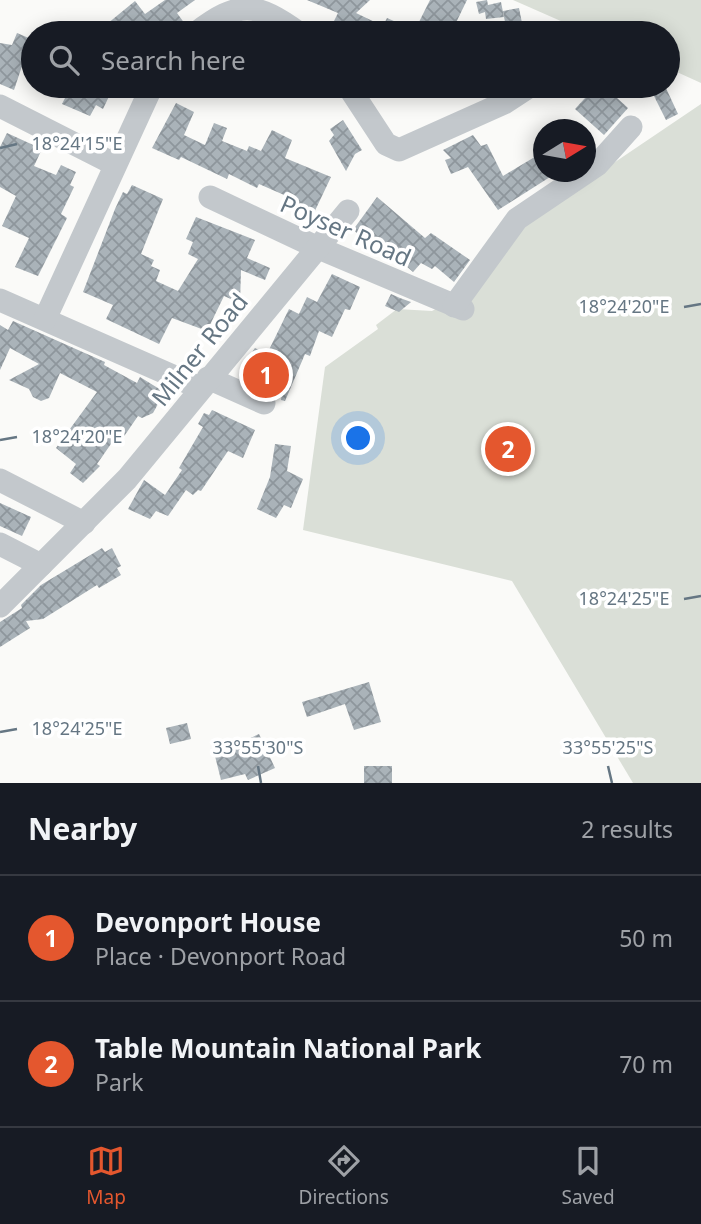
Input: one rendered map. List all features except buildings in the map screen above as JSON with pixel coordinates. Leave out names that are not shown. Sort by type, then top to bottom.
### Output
[{"type":"street","points":[[212,21],[218,16],[250,8],[271,14],[281,21]]},
{"type":"street","points":[[46,319],[146,98]]},
{"type":"street","points":[[356,98],[386,144],[399,149],[512,98]]},
{"type":"street","points":[[0,106],[114,164]]},
{"type":"street","name":"Poyser Road","points":[[210,197],[316,247],[459,307],[517,219],[597,164],[631,127]]},
{"type":"street","name":"Milner Road","points":[[0,606],[134,471],[348,211]]},
{"type":"street","points":[[0,300],[204,383],[264,402]]},
{"type":"street","points":[[0,480],[84,523]]},
{"type":"street","points":[[0,544],[41,565]]},
{"type":"shaded area","points":[[513,0],[701,0],[701,83],[680,73],[680,21],[561,21]]},
{"type":"shaded area","points":[[701,104],[701,783],[633,783],[512,581],[303,530],[325,367],[378,329],[376,325],[397,309],[432,311],[464,294],[510,233],[586,182],[596,182],[596,175]]},
{"type":"place","name":"Devonport House","points":[[266,375]]},
{"type":"place","name":"Table Mountain National Park","points":[[508,449]]}]
